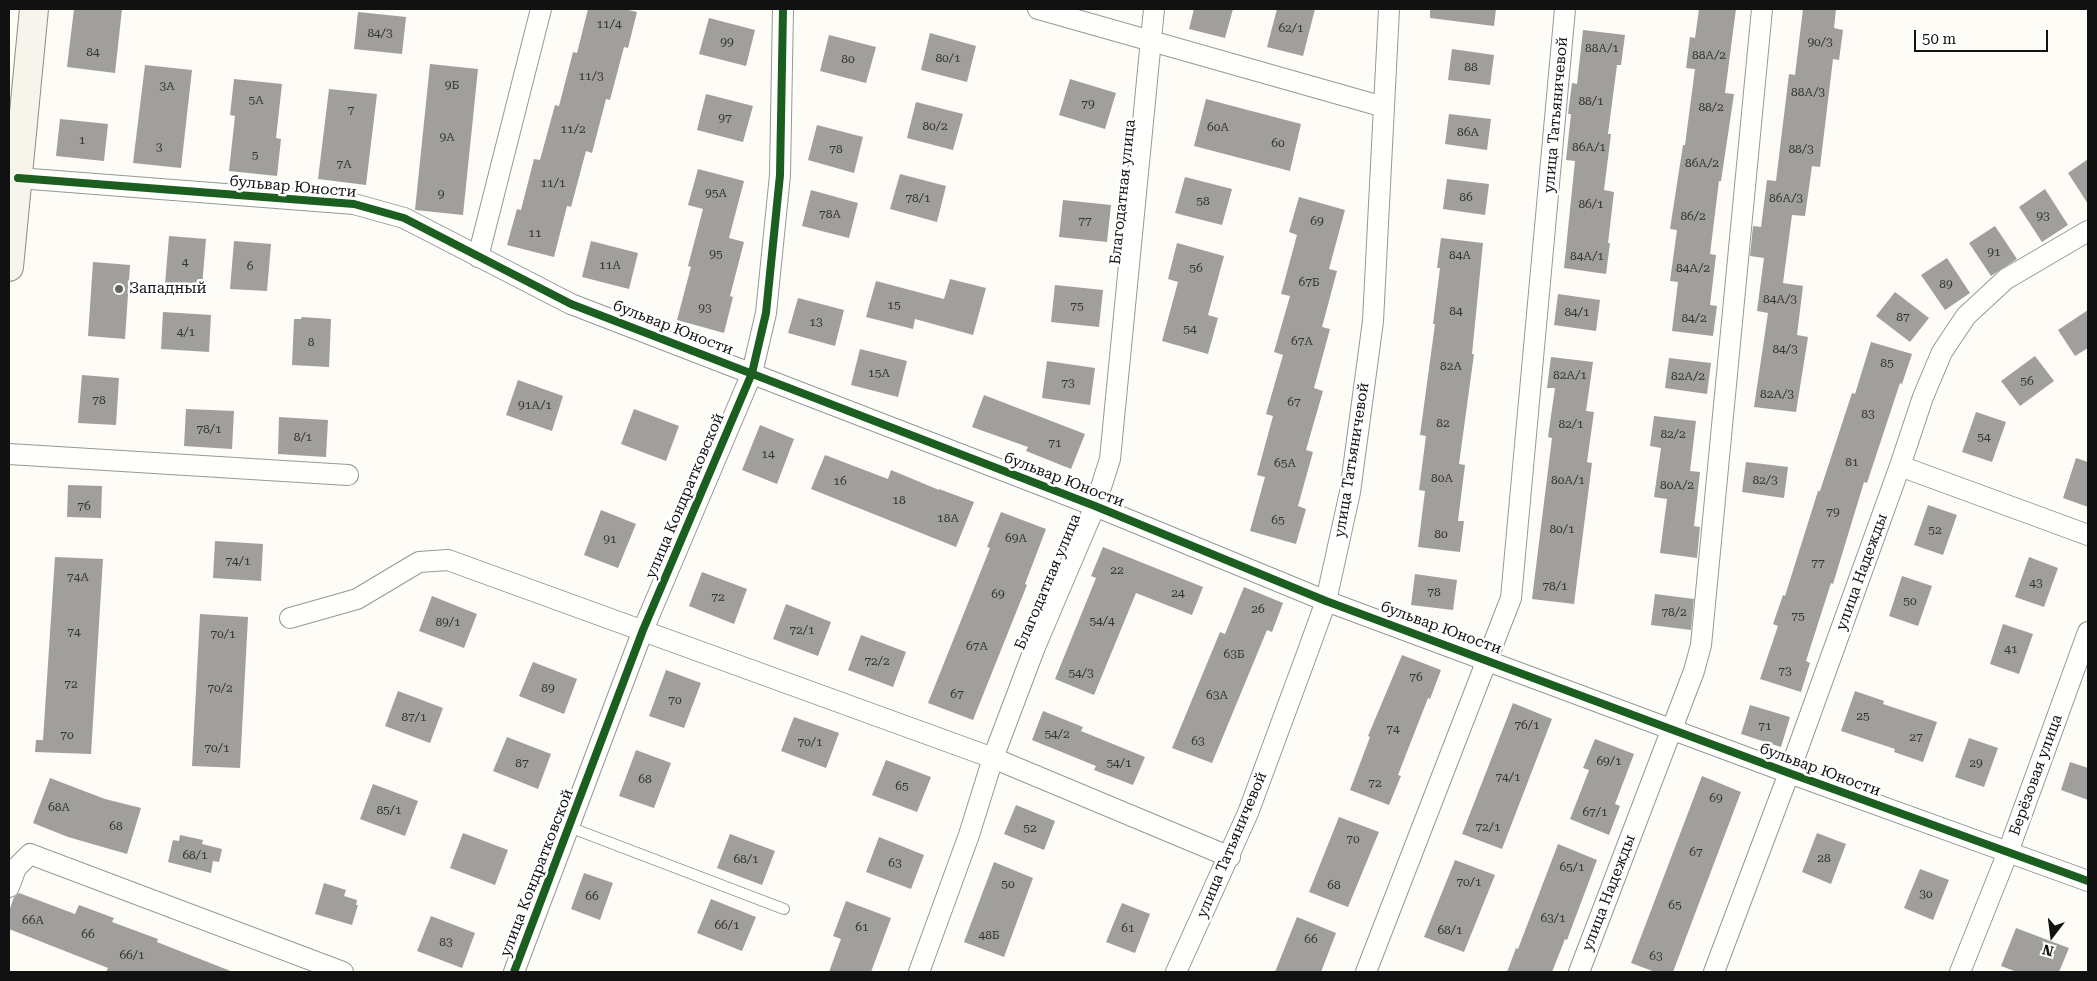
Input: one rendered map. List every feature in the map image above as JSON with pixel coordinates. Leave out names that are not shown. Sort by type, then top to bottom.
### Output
[{"type":"main road","points":[[9,268],[34,9]]},
{"type":"street","points":[[478,258],[541,9]]},
{"type":"street","name":"улица Кондратковской","points":[[514,972],[643,630],[752,373],[766,313],[780,175],[783,9]]},
{"type":"street","points":[[1038,9],[1384,107]]},
{"type":"street","name":"Благодатная улица","points":[[919,972],[969,834],[993,758],[1036,647],[1095,506],[1110,459],[1154,9]]},
{"type":"street","name":"улица Татьяничевой","points":[[1176,972],[1230,857],[1326,601],[1350,492],[1372,321],[1389,9]]},
{"type":"street","name":"улица Татьяничевой","points":[[1366,972],[1511,598],[1565,9]]},
{"type":"street","points":[[1672,729],[1694,671],[1701,644],[1762,9]]},
{"type":"street","name":"бульвар Юности","points":[[18,178],[354,204],[404,218],[478,258],[571,304],[1095,506],[1326,601],[1789,773],[2088,881]]},
{"type":"street","name":"улица Надежды","points":[[1714,972],[1789,773],[1923,397],[1942,352],[1966,316],[2006,279],[2088,231]]},
{"type":"street","points":[[9,454],[348,475]]},
{"type":"street","points":[[1900,466],[2088,535]]},
{"type":"street","points":[[290,618],[357,599],[419,562],[448,560],[993,758],[1230,857]]},
{"type":"street","name":"Берёзовая улица","points":[[1960,972],[2008,852],[2088,632]]},
{"type":"street","name":"улица Надежды","points":[[1579,972],[1672,729]]},
{"type":"street","points":[[9,887],[16,868],[30,854],[343,972]]},
{"type":"lane","points":[[569,827],[784,909]]},
{"type":"building","points":[[74,9],[122,9],[115,73],[67,67]]},
{"type":"building","points":[[588,9],[624,9],[637,12],[628,48],[624,47],[610,100],[606,99],[592,153],[586,151],[571,207],[567,206],[554,257],[507,245],[517,209],[521,210],[534,159],[540,160],[555,105],[559,106],[573,52],[577,53]]},
{"type":"building","points":[[1194,9],[1233,9],[1225,38],[1189,29]]},
{"type":"building","points":[[1277,9],[1315,9],[1303,56],[1267,47]]},
{"type":"building","points":[[1430,9],[1496,9],[1494,26],[1430,18]]},
{"type":"building","points":[[1699,9],[1736,9],[1725,93],[1734,94],[1721,181],[1719,181],[1710,254],[1716,255],[1710,305],[1717,306],[1713,336],[1672,331],[1678,282],[1670,281],[1677,230],[1670,229],[1683,145],[1685,145],[1695,69],[1686,68],[1690,37],[1695,38]]},
{"type":"building","points":[[1803,9],[1836,9],[1834,28],[1843,30],[1839,60],[1833,59],[1820,167],[1812,166],[1805,216],[1792,215],[1783,283],[1803,286],[1797,335],[1808,337],[1796,412],[1754,407],[1768,313],[1757,311],[1764,258],[1750,256],[1753,226],[1761,227],[1767,180],[1776,181],[1789,74],[1795,75]]},
{"type":"building","points":[[358,12],[406,17],[402,54],[354,49]]},
{"type":"building","points":[[709,18],[755,30],[746,66],[699,54]]},
{"type":"building","points":[[1583,30],[1625,35],[1621,65],[1617,65],[1608,134],[1611,134],[1604,190],[1614,192],[1606,274],[1564,268],[1575,161],[1566,160],[1571,114],[1568,114],[1572,83],[1577,84]]},
{"type":"building","points":[[930,33],[976,46],[967,82],[921,70]]},
{"type":"building","points":[[829,35],[876,47],[866,83],[820,71]]},
{"type":"building","points":[[1452,49],[1494,55],[1490,85],[1448,80]]},
{"type":"building","points":[[430,64],[478,69],[463,215],[415,210]]},
{"type":"building","points":[[145,65],[192,70],[181,168],[133,163]]},
{"type":"building","points":[[234,79],[282,84],[276,138],[281,139],[277,176],[229,171],[235,116],[230,115]]},
{"type":"building","points":[[1070,79],[1116,93],[1105,129],[1059,115]]},
{"type":"building","points":[[329,89],[377,94],[366,185],[318,179]]},
{"type":"building","points":[[706,94],[753,106],[743,142],[697,130]]},
{"type":"building","points":[[1206,99],[1301,124],[1290,171],[1194,146]]},
{"type":"building","points":[[916,102],[963,114],[953,150],[907,138]]},
{"type":"building","points":[[1449,114],[1491,119],[1487,150],[1445,144]]},
{"type":"building","points":[[60,119],[108,124],[104,161],[56,156]]},
{"type":"building","points":[[817,125],[863,137],[854,173],[808,160]]},
{"type":"building","points":[[2088,159],[2088,204],[2068,173]]},
{"type":"building","points":[[698,169],[744,181],[729,238],[744,242],[730,296],[733,297],[724,333],[677,320],[691,267],[688,266],[703,209],[688,205]]},
{"type":"building","points":[[900,174],[946,186],[937,222],[890,209]]},
{"type":"building","points":[[1185,177],[1232,189],[1222,225],[1175,213]]},
{"type":"building","points":[[1447,179],[1489,184],[1485,215],[1443,209]]},
{"type":"building","points":[[2045,189],[2068,225],[2042,242],[2019,207]]},
{"type":"building","points":[[811,190],[858,203],[849,238],[802,226]]},
{"type":"building","points":[[1299,197],[1345,210],[1329,269],[1337,271],[1322,327],[1330,329],[1314,388],[1323,391],[1306,450],[1313,452],[1298,506],[1306,509],[1296,544],[1250,531],[1265,477],[1257,475],[1273,416],[1266,414],[1283,355],[1274,352],[1290,296],[1281,294],[1297,235],[1289,232]]},
{"type":"building","points":[[1063,200],[1111,205],[1107,242],[1059,237]]},
{"type":"building","points":[[1995,226],[2017,259],[1991,276],[1969,243]]},
{"type":"building","points":[[169,236],[206,239],[202,287],[165,284]]},
{"type":"building","points":[[1441,238],[1483,243],[1472,354],[1474,354],[1459,464],[1465,465],[1458,521],[1464,521],[1460,552],[1418,547],[1425,491],[1419,490],[1426,436],[1420,435],[1435,324],[1433,324],[1440,268],[1437,268]]},
{"type":"building","points":[[234,241],[271,244],[267,291],[230,289]]},
{"type":"building","points":[[591,241],[638,253],[629,289],[582,277]]},
{"type":"building","points":[[1177,243],[1224,256],[1208,315],[1218,318],[1208,354],[1162,341],[1178,282],[1168,279]]},
{"type":"building","points":[[1947,258],[1970,293],[1945,310],[1921,275]]},
{"type":"building","points":[[93,262],[130,265],[125,339],[88,336]]},
{"type":"building","points":[[950,279],[986,288],[973,335],[915,319],[913,329],[866,317],[876,281],[944,299]]},
{"type":"building","points":[[1055,285],[1103,290],[1099,327],[1051,322]]},
{"type":"building","points":[[1895,292],[1929,318],[1910,342],[1876,316]]},
{"type":"building","points":[[1558,294],[1600,300],[1596,331],[1554,325]]},
{"type":"building","points":[[798,298],[844,310],[835,346],[788,333]]},
{"type":"building","points":[[2088,310],[2088,348],[2075,356],[2058,330]]},
{"type":"building","points":[[163,312],[211,315],[209,352],[161,349]]},
{"type":"building","points":[[302,317],[331,319],[329,367],[292,365],[294,319],[301,319]]},
{"type":"building","points":[[1871,342],[1912,354],[1902,384],[1900,383],[1867,483],[1864,482],[1833,584],[1831,583],[1806,661],[1810,663],[1801,692],[1760,679],[1778,626],[1773,624],[1783,595],[1785,596],[1818,491],[1820,491],[1852,393],[1855,394]]},
{"type":"building","points":[[860,349],[907,361],[898,397],[851,385]]},
{"type":"building","points":[[2035,356],[2054,381],[2020,406],[2001,381]]},
{"type":"building","points":[[1551,357],[1593,362],[1586,411],[1594,412],[1587,462],[1592,463],[1574,604],[1532,599],[1552,438],[1548,437],[1555,388],[1547,388]]},
{"type":"building","points":[[1669,358],[1711,363],[1707,394],[1665,388]]},
{"type":"building","points":[[1047,361],[1095,368],[1090,405],[1042,398]]},
{"type":"building","points":[[82,375],[119,378],[116,425],[78,423]]},
{"type":"building","points":[[518,380],[563,396],[552,431],[506,415]]},
{"type":"building","points":[[984,395],[1085,434],[1071,469],[1026,451],[1028,447],[972,427]]},
{"type":"building","points":[[186,409],[234,411],[232,449],[184,446]]},
{"type":"building","points":[[634,409],[679,426],[666,461],[621,444]]},
{"type":"building","points":[[1976,412],[2006,422],[1992,462],[1962,452]]},
{"type":"building","points":[[1654,416],[1696,421],[1690,471],[1700,472],[1694,526],[1700,527],[1697,558],[1660,553],[1667,499],[1654,497],[1661,448],[1650,446]]},
{"type":"building","points":[[279,417],[328,420],[326,457],[278,454]]},
{"type":"building","points":[[760,425],[794,439],[777,484],[742,470]]},
{"type":"building","points":[[825,455],[888,479],[891,470],[974,502],[956,547],[811,489]]},
{"type":"building","points":[[2076,458],[2088,462],[2088,507],[2063,498]]},
{"type":"building","points":[[1746,462],[1788,467],[1784,498],[1742,492]]},
{"type":"building","points":[[68,485],[102,486],[101,518],[67,517]]},
{"type":"building","points":[[1928,505],[1957,515],[1943,555],[1914,545]]},
{"type":"building","points":[[601,510],[636,524],[618,568],[584,555]]},
{"type":"building","points":[[1001,512],[1046,529],[1025,584],[1027,585],[973,720],[928,703],[990,548],[987,547]]},
{"type":"building","points":[[215,541],[263,544],[261,581],[213,578]]},
{"type":"building","points":[[1103,547],[1203,587],[1192,615],[1136,593],[1094,695],[1055,679],[1096,578],[1091,576]]},
{"type":"building","points":[[55,557],[103,559],[91,754],[35,752],[36,740],[43,740]]},
{"type":"building","points":[[2029,557],[2058,568],[2044,607],[2015,597]]},
{"type":"building","points":[[702,572],[747,589],[734,624],[689,606]]},
{"type":"building","points":[[1415,574],[1457,580],[1453,610],[1411,605]]},
{"type":"building","points":[[1902,576],[1932,586],[1918,626],[1889,616]]},
{"type":"building","points":[[1244,587],[1283,603],[1272,632],[1267,630],[1212,763],[1172,748],[1220,632],[1225,634]]},
{"type":"building","points":[[1655,594],[1694,599],[1691,630],[1651,625]]},
{"type":"building","points":[[432,596],[477,614],[464,648],[419,631]]},
{"type":"building","points":[[786,604],[831,622],[818,656],[773,639]]},
{"type":"building","points":[[200,614],[248,617],[240,768],[192,766]]},
{"type":"building","points":[[2003,624],[2033,634],[2019,674],[1990,664]]},
{"type":"building","points":[[861,635],[906,652],[893,687],[848,670]]},
{"type":"building","points":[[1402,655],[1441,670],[1398,775],[1401,776],[1389,805],[1350,790],[1370,737],[1368,736]]},
{"type":"building","points":[[533,662],[577,679],[564,714],[519,696]]},
{"type":"building","points":[[666,670],[701,683],[684,728],[649,716]]},
{"type":"building","points":[[398,691],[443,708],[430,743],[385,726]]},
{"type":"building","points":[[1855,691],[1884,701],[1883,704],[1937,722],[1923,762],[1894,752],[1895,749],[1841,731]]},
{"type":"building","points":[[1513,703],[1552,719],[1502,849],[1462,834]]},
{"type":"building","points":[[1750,705],[1790,717],[1781,747],[1741,734]]},
{"type":"building","points":[[1043,711],[1083,727],[1081,731],[1145,757],[1133,785],[1094,770],[1096,766],[1032,740]]},
{"type":"building","points":[[794,717],[839,733],[826,768],[781,751]]},
{"type":"building","points":[[507,737],[551,754],[538,789],[493,771]]},
{"type":"building","points":[[1969,738],[1998,748],[1984,787],[1955,777]]},
{"type":"building","points":[[1595,739],[1634,754],[1615,804],[1620,806],[1609,835],[1570,819],[1589,770],[1583,768]]},
{"type":"building","points":[[636,750],[671,763],[654,808],[619,796]]},
{"type":"building","points":[[886,760],[931,777],[917,812],[872,795]]},
{"type":"building","points":[[2070,762],[2088,768],[2088,800],[2061,790]]},
{"type":"building","points":[[1702,776],[1741,792],[1673,972],[1655,972],[1631,963]]},
{"type":"building","points":[[50,778],[105,799],[141,808],[127,854],[68,837],[33,823]]},
{"type":"building","points":[[373,784],[418,801],[405,836],[360,819]]},
{"type":"building","points":[[1016,805],[1055,821],[1044,850],[1004,834]]},
{"type":"building","points":[[1339,817],[1379,832],[1348,907],[1309,892]]},
{"type":"building","points":[[463,833],[508,850],[495,885],[450,868]]},
{"type":"building","points":[[1817,833],[1846,844],[1831,884],[1802,872]]},
{"type":"building","points":[[730,834],[775,851],[762,885],[717,868]]},
{"type":"building","points":[[180,835],[203,840],[202,844],[222,849],[219,862],[213,861],[211,873],[168,862],[173,840],[179,841]]},
{"type":"building","points":[[879,837],[924,855],[911,889],[866,872]]},
{"type":"building","points":[[1558,844],[1597,860],[1567,940],[1565,939],[1552,972],[1507,972],[1516,948],[1518,949]]},
{"type":"building","points":[[1455,860],[1495,875],[1464,952],[1424,937]]},
{"type":"building","points":[[994,862],[1033,878],[1004,957],[964,942]]},
{"type":"building","points":[[1920,869],[1949,880],[1933,920],[1904,908]]},
{"type":"building","points":[[584,873],[613,883],[600,920],[571,909]]},
{"type":"building","points":[[324,883],[346,890],[344,896],[357,900],[356,905],[358,905],[352,925],[315,914]]},
{"type":"building","points":[[19,893],[75,914],[79,905],[114,918],[112,922],[158,939],[157,942],[233,972],[106,972],[108,968],[9,929],[9,911],[14,897]]},
{"type":"building","points":[[711,899],[756,917],[742,951],[697,933]]},
{"type":"building","points":[[846,901],[891,918],[871,972],[829,972],[841,939],[833,936]]},
{"type":"building","points":[[1122,903],[1150,914],[1135,953],[1106,942]]},
{"type":"building","points":[[431,916],[475,933],[462,968],[417,951]]},
{"type":"building","points":[[1297,917],[1336,933],[1321,972],[1275,972]]},
{"type":"building","points":[[2016,928],[2069,948],[2059,972],[2017,972],[2001,966]]},
{"type":"cycle path","points":[[514,972],[643,630],[752,373],[766,313],[780,175],[783,9]]},
{"type":"cycle path","points":[[18,178],[354,204],[404,218],[571,304],[1095,506],[1326,601],[1789,773],[2088,881]]},
{"type":"place","name":"Западный","points":[[119,289]]}]
